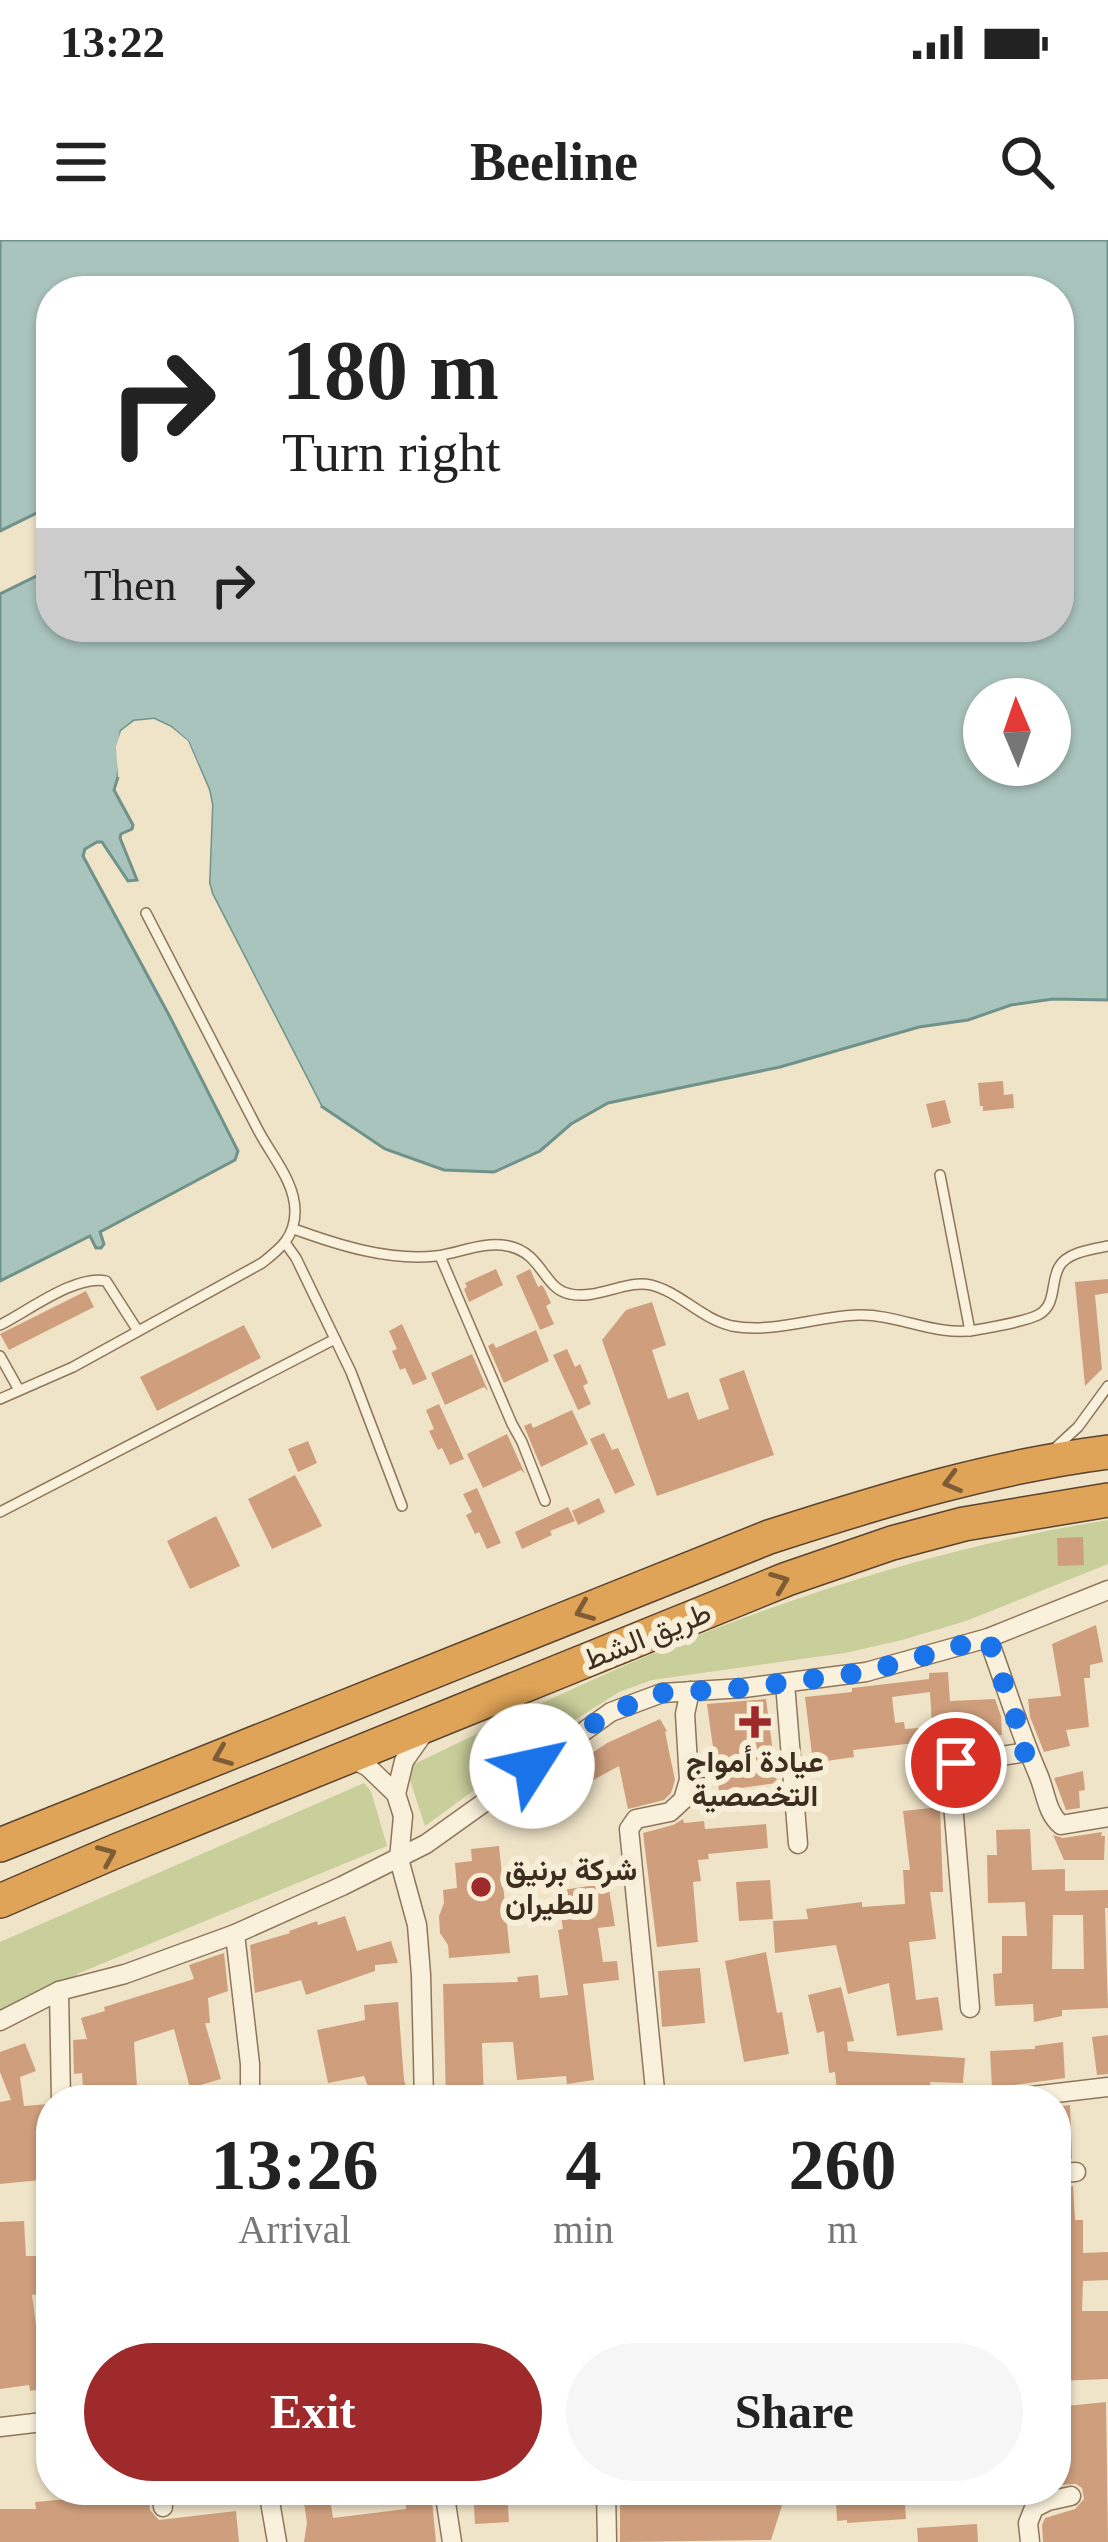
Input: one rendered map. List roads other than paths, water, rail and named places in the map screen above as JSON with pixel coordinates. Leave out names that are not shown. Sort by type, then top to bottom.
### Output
[{"type":"highway","name":"طريق الشط","points":[[0,1845],[770,1537],[879,1501],[991,1472],[1108,1452]]},
{"type":"highway","name":"طريق الشط","points":[[0,1901],[787,1579],[892,1543],[964,1525],[1108,1500]]},
{"type":"street","points":[[0,2021],[59,1991],[125,1974],[235,1934],[399,1858],[611,1712],[662,1693],[866,1672],[988,1638],[1108,1590]]},
{"type":"street","points":[[988,1638],[1051,1815],[1061,1825],[1108,1816]]},
{"type":"street","points":[[785,1682],[798,1844]]},
{"type":"street","points":[[655,2085],[629,1829],[636,1819],[670,1812],[683,1800],[689,1780],[686,1714],[690,1691]]},
{"type":"street","points":[[396,1794],[412,1746],[437,1722]]},
{"type":"street","points":[[970,2008],[950,1768],[956,1763],[1027,1752]]},
{"type":"street","points":[[349,1757],[368,1767],[396,1794],[403,1816],[399,1858],[417,1925],[424,2085]]},
{"type":"street","points":[[403,1816],[434,1838]]},
{"type":"street","points":[[235,1934],[250,2085]]},
{"type":"street","points":[[59,1991],[61,2085]]},
{"type":"street","points":[[1071,2091],[1108,2087]]},
{"type":"street","points":[[0,2427],[36,2423]]},
{"type":"street","points":[[271,2505],[277,2542]]},
{"type":"street","points":[[446,2505],[452,2542]]},
{"type":"street","points":[[606,2505],[607,2542]]},
{"type":"street","points":[[1029,2542],[1028,2523],[1040,2505]]},
{"type":"lane","points":[[0,1400],[73,1367],[262,1264],[286,1244],[294,1228],[296,1206],[288,1179],[264,1142],[146,913]]},
{"type":"lane","points":[[940,1175],[970,1331]]},
{"type":"lane","points":[[294,1228],[353,1248],[409,1258],[504,1245],[526,1251],[556,1288],[569,1294],[600,1294],[645,1283],[666,1290],[708,1318],[763,1328],[860,1315],[970,1331],[1040,1315],[1051,1300],[1059,1265],[1071,1256],[1108,1246]]},
{"type":"lane","points":[[286,1244],[351,1372],[402,1506]]},
{"type":"lane","points":[[440,1256],[545,1501]]},
{"type":"lane","points":[[0,1325],[83,1280],[100,1278],[138,1331]]},
{"type":"lane","points":[[0,1512],[335,1340]]},
{"type":"lane","points":[[0,1356],[19,1390]]},
{"type":"lane","points":[[1033,1465],[1078,1427],[1108,1386]]},
{"type":"water","points":[[0,240],[1108,240],[1108,1000],[1053,999],[1011,1005],[780,1067],[608,1103],[571,1124],[540,1151],[494,1172],[444,1170],[385,1149],[321,1106],[212,894],[212,805],[188,742],[154,719],[134,721],[121,731],[114,790],[133,825],[120,838],[137,880],[128,881],[102,842],[85,849],[83,856],[238,1151],[235,1160],[100,1232],[101,1248],[96,1248],[90,1236],[0,1281],[0,594],[36,576],[36,642],[1074,642],[1074,276],[36,276],[36,513],[0,531]]},
{"type":"place","name":"عيادة أمواج التخصصية","points":[[755,1722]]},
{"type":"place","name":"شركة برنيق للطيران","points":[[481,1887]]}]
